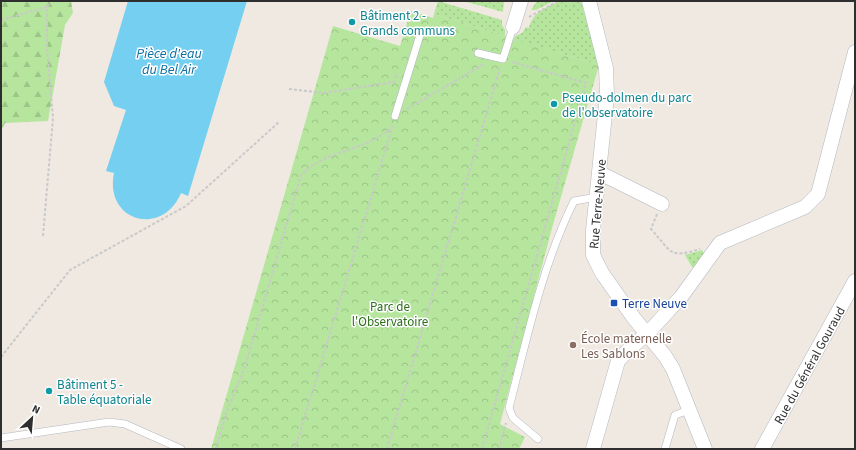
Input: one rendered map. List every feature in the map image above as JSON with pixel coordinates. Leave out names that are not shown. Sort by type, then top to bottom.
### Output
[{"type":"street","points":[[513,27],[521,1]]},
{"type":"street","name":"Rue Terre-Neuve","points":[[589,1],[606,68],[607,95],[593,255],[617,294],[673,369],[705,449]]},
{"type":"street","points":[[593,449],[618,361],[630,348],[647,334],[681,297],[720,243],[805,207],[818,194],[855,52]]},
{"type":"street","points":[[600,172],[662,204]]},
{"type":"street","name":"Rue du Général Gouraud","points":[[762,449],[855,281]]},
{"type":"lane","points":[[478,53],[503,59],[513,27]]},
{"type":"lane","points":[[395,116],[420,35]]},
{"type":"lane","points":[[538,440],[513,418],[509,408],[542,283],[558,232],[574,201],[597,198]]},
{"type":"lane","points":[[665,449],[675,415],[689,410]]},
{"type":"lane","points":[[2,436],[109,422],[124,424],[181,449]]},
{"type":"path","points":[[43,236],[53,118],[47,49],[48,7],[50,1]]},
{"type":"path","points":[[513,27],[549,4],[558,1]]},
{"type":"path","points":[[1,20],[48,7]]},
{"type":"path","points":[[387,449],[503,59]]},
{"type":"path","points":[[295,449],[395,116],[480,65],[503,59],[586,83],[482,449]]},
{"type":"path","points":[[290,88],[324,93],[394,82],[400,68]]},
{"type":"path","points":[[1,357],[70,270],[186,206],[280,122]]},
{"type":"path","points":[[216,449],[226,413],[244,370],[301,175],[308,168],[319,161],[375,139],[392,128]]},
{"type":"path","points":[[662,204],[651,229],[673,253],[680,255]]},
{"type":"green space","points":[[1,1],[71,1],[73,13],[65,25],[48,121],[5,123],[1,131]]},
{"type":"green space","points":[[438,1],[502,20],[505,36],[434,14]]},
{"type":"green space","points":[[463,1],[504,1],[503,12]]},
{"type":"green space","points":[[537,1],[554,1],[536,10],[531,10]]},
{"type":"green space","points":[[561,1],[568,1],[570,3],[573,1],[581,1],[599,65],[514,39],[515,36],[522,33],[526,27],[529,28],[533,18],[537,14]]},
{"type":"green space","name":"Parc de l'Observatoire","points":[[411,11],[433,18],[434,14],[599,65],[552,228],[500,424],[525,437],[519,449],[211,449],[333,26],[400,46]]},
{"type":"green space","points":[[702,250],[704,253],[694,267],[692,267],[685,255]]},
{"type":"water","name":"Pièce d'eau du Bel Air","points":[[128,1],[247,1],[188,196],[181,193],[172,207],[161,216],[149,219],[137,218],[126,212],[118,203],[113,189],[114,173],[106,171],[126,110],[114,106],[104,82]]},
{"type":"place","name":"Bâtiment 2 - Grands communs","points":[[352,22]]},
{"type":"place","name":"Pseudo-dolmen du parc de l'observatoire","points":[[554,104]]},
{"type":"place","name":"Terre Neuve","points":[[614,303]]},
{"type":"place","name":"École maternelle Les Sablons","points":[[573,345]]},
{"type":"place","name":"Bâtiment 5 - Table équatoriale","points":[[49,391]]}]
